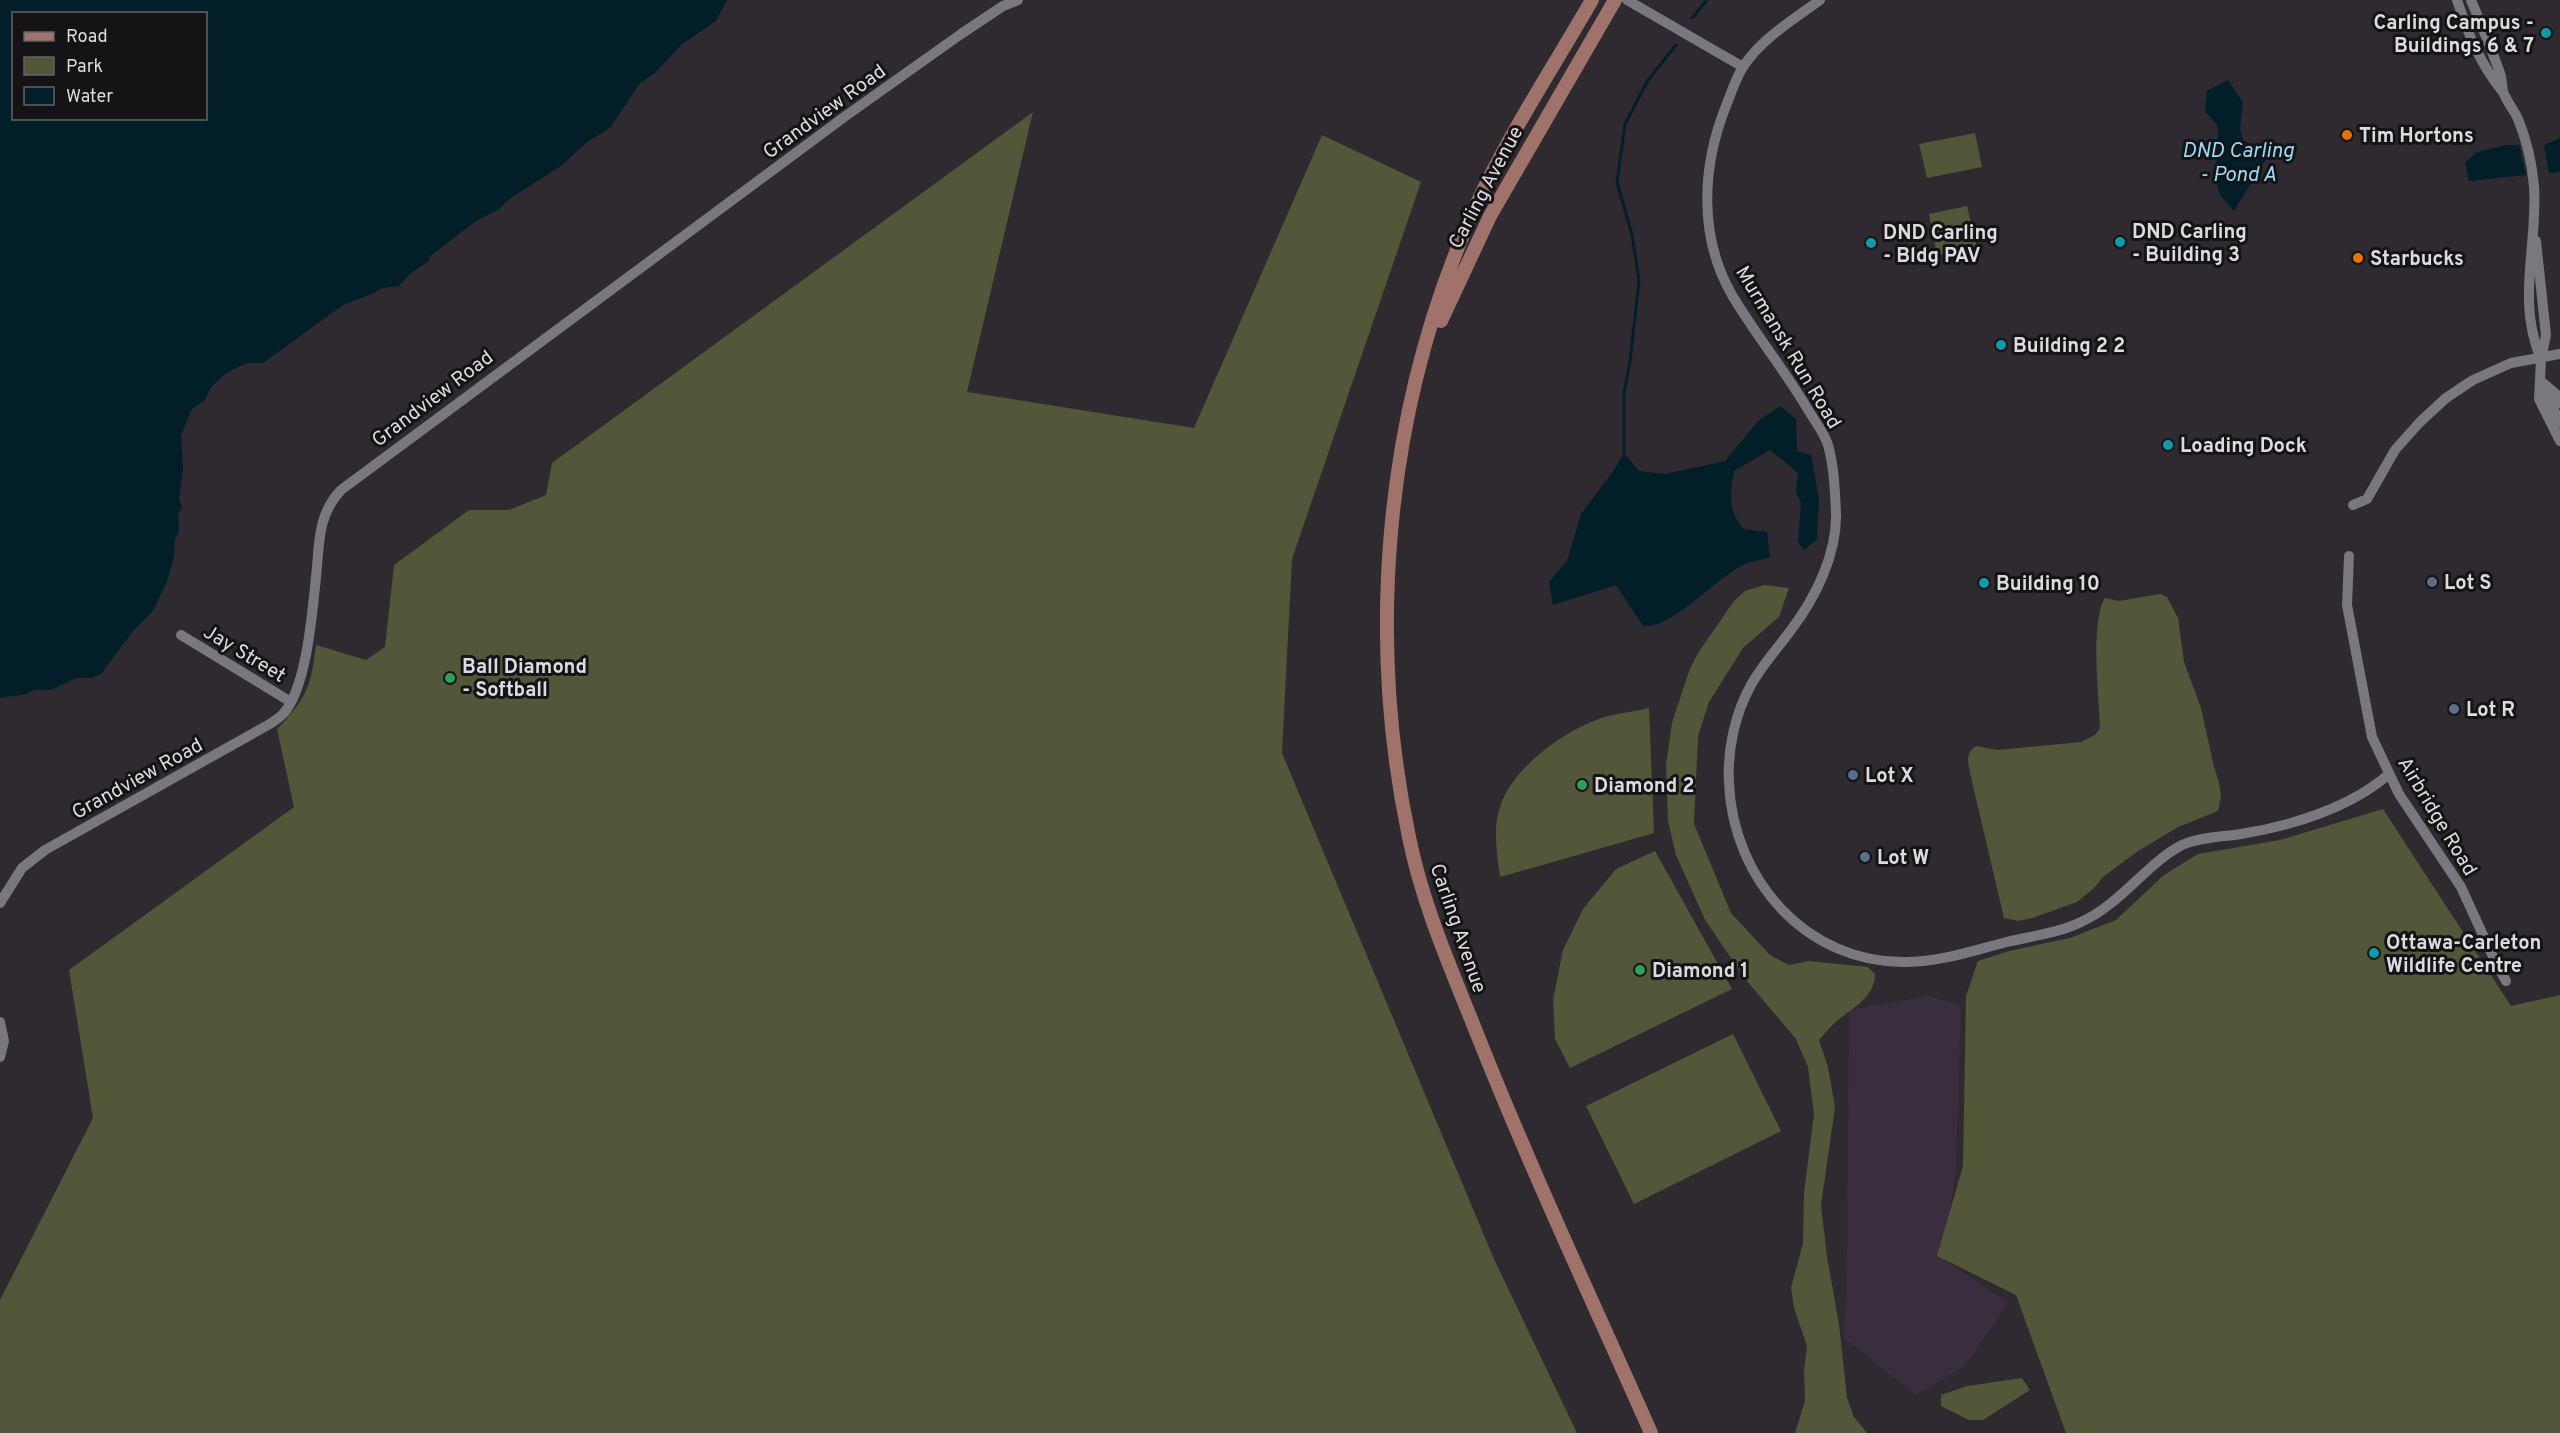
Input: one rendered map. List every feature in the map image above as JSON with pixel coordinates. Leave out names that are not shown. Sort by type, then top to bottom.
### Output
[{"type":"main road","name":"Carling Avenue","points":[[1592,0],[1488,180],[1470,218],[1442,291],[1422,356],[1412,402],[1394,507],[1386,612],[1394,753],[1409,839],[1426,903],[1490,1067],[1651,1433]]},
{"type":"main road","name":"Carling Avenue","points":[[1412,402],[1442,319],[1490,216],[1615,0]]},
{"type":"street","name":"Grandview Road","points":[[0,903],[22,868],[45,850],[268,725],[283,714],[291,702],[302,671],[312,619],[324,516],[331,500],[341,490],[843,117],[961,34],[1003,6],[1018,0]]},
{"type":"street","points":[[1627,0],[1743,67]]},
{"type":"street","name":"Murmansk Run Road","points":[[1820,0],[1773,36],[1743,67],[1721,118],[1711,151],[1707,203],[1713,246],[1726,283],[1793,385],[1827,442],[1833,477],[1836,519],[1830,555],[1814,596],[1749,688],[1739,714],[1731,748],[1729,782],[1734,822],[1756,877],[1777,906],[1804,930],[1845,953],[1891,962],[1921,961],[2078,924],[2109,905],[2182,845],[2210,837],[2280,826],[2326,810],[2373,788],[2389,774]]},
{"type":"street","points":[[2457,0],[2468,33],[2484,67],[2504,92],[2528,146],[2534,185],[2534,232],[2528,278],[2528,300],[2533,338],[2541,359],[2542,381],[2539,399],[2560,441]]},
{"type":"street","points":[[2471,0],[2500,75],[2504,92]]},
{"type":"street","points":[[2353,505],[2367,499],[2395,450],[2446,398],[2473,380],[2498,368],[2527,359],[2541,359],[2560,354]]},
{"type":"street","points":[[2542,381],[2556,394],[2560,403]]},
{"type":"street","points":[[2542,381],[2560,423]]},
{"type":"street","name":"Airbridge Road","points":[[2349,556],[2346,586],[2351,626],[2373,737],[2389,774],[2410,812],[2461,887],[2506,981]]},
{"type":"street","name":"Jay Street","points":[[181,635],[291,702]]},
{"type":"street","points":[[0,1022],[4,1041],[0,1058]]},
{"type":"shaded area","points":[[1928,996],[1961,1005],[1956,1167],[1944,1259],[2008,1303],[1965,1366],[1916,1395],[1844,1338],[1847,1265],[1849,1010]]},
{"type":"green space","points":[[1033,112],[967,392],[1194,428],[1322,135],[1421,182],[1292,559],[1282,753],[1494,1259],[1577,1433],[0,1433],[0,1300],[93,1118],[69,970],[294,807],[277,729],[295,709],[306,691],[316,645],[366,660],[385,647],[394,565],[469,510],[509,510],[546,495],[552,463]]},
{"type":"green space","points":[[1975,133],[1982,167],[1927,178],[1919,144]]},
{"type":"green space","points":[[1967,206],[1977,248],[1937,255],[1929,214]]},
{"type":"green space","points":[[1764,585],[1789,588],[1779,617],[1743,648],[1709,702],[1698,736],[1694,824],[1731,913],[1770,955],[1789,965],[1809,961],[1868,967],[1875,974],[1874,982],[1867,995],[1857,1006],[1835,1022],[1819,1040],[1828,1067],[1835,1107],[1821,1205],[1827,1257],[1839,1324],[1847,1398],[1854,1417],[1867,1433],[1795,1433],[1805,1401],[1804,1371],[1807,1346],[1794,1308],[1791,1288],[1803,1243],[1804,1193],[1814,1114],[1808,1067],[1796,1039],[1746,980],[1705,920],[1676,855],[1668,821],[1666,765],[1672,723],[1689,671],[1698,653],[1734,601],[1745,591]]},
{"type":"green space","points":[[2160,594],[2167,597],[2178,618],[2184,662],[2201,708],[2219,782],[2221,797],[2218,811],[2178,827],[2138,851],[2103,877],[2077,902],[2032,918],[2018,921],[2004,918],[1970,773],[1968,758],[1970,752],[1976,746],[1997,750],[2081,742],[2095,735],[2100,728],[2096,661],[2098,624],[2100,609],[2105,598],[2119,601]]},
{"type":"green space","name":"Diamond 2","points":[[1649,708],[1654,833],[1500,877],[1496,840],[1498,813],[1516,777],[1541,752],[1571,732],[1611,715]]},
{"type":"green space","points":[[2383,809],[2511,1006],[2560,995],[2560,1433],[2066,1433],[2016,1295],[1937,1256],[1963,1166],[1966,996],[1978,961],[2009,951],[2070,938],[2116,920],[2164,875],[2198,854],[2280,840]]},
{"type":"green space","name":"Diamond 1","points":[[1655,851],[1732,989],[1570,1068],[1555,1039],[1553,1000],[1563,950],[1583,909],[1616,869]]},
{"type":"green space","points":[[1733,1034],[1781,1131],[1634,1204],[1586,1106]]},
{"type":"green space","points":[[2022,1378],[2030,1390],[1983,1420],[1969,1420],[1941,1406],[1941,1395],[1967,1386]]},
{"type":"water","points":[[0,0],[727,0],[716,21],[681,45],[655,73],[640,83],[610,128],[587,142],[561,166],[512,197],[499,209],[476,221],[429,257],[430,260],[410,274],[399,286],[382,288],[343,305],[263,363],[246,363],[225,374],[212,386],[204,401],[191,410],[181,436],[183,468],[179,499],[182,507],[178,515],[179,532],[175,539],[174,557],[166,584],[153,611],[133,631],[101,674],[92,678],[76,678],[51,690],[34,690],[27,694],[0,698]]},
{"type":"water","name":"DND Carling - Pond A","points":[[2228,80],[2243,103],[2240,128],[2243,140],[2269,154],[2234,211],[2220,195],[2214,175],[2219,145],[2217,125],[2205,111],[2207,91]]},
{"type":"water","points":[[2560,138],[2560,172],[2549,173],[2544,145]]},
{"type":"water","points":[[2506,145],[2519,145],[2526,175],[2469,181],[2465,163],[2477,152]]},
{"type":"water","points":[[1780,406],[1796,419],[1797,451],[1811,455],[1819,499],[1817,539],[1804,550],[1798,542],[1801,503],[1796,492],[1798,473],[1770,450],[1734,471],[1731,502],[1743,529],[1767,532],[1770,557],[1732,571],[1680,612],[1654,625],[1643,626],[1616,585],[1553,605],[1549,582],[1567,561],[1581,514],[1624,453],[1639,471],[1665,474],[1725,461],[1758,421]]},
{"type":"waterway","points":[[1692,18],[1707,0]]},
{"type":"waterway","points":[[1624,453],[1624,392],[1630,362],[1639,280],[1632,235],[1617,182],[1625,124],[1648,80],[1676,45]]},
{"type":"place","name":"Carling Campus - Buildings 6 & 7","points":[[2546,33]]},
{"type":"place","name":"Tim Hortons","points":[[2347,135]]},
{"type":"place","name":"DND Carling - Building 3","points":[[2120,242]]},
{"type":"place","name":"DND Carling - Bldg PAV","points":[[1871,243]]},
{"type":"place","name":"Starbucks","points":[[2358,258]]},
{"type":"place","name":"Building 2 2","points":[[2001,345]]},
{"type":"place","name":"Loading Dock","points":[[2168,445]]},
{"type":"place","name":"Lot S","points":[[2432,582]]},
{"type":"place","name":"Building 10","points":[[1984,583]]},
{"type":"place","name":"Ball Diamond - Softball","points":[[450,678]]},
{"type":"place","name":"Lot R","points":[[2454,709]]},
{"type":"place","name":"Lot X","points":[[1853,775]]},
{"type":"place","name":"Diamond 2","points":[[1582,785]]},
{"type":"place","name":"Lot W","points":[[1865,857]]},
{"type":"place","name":"Ottawa-Carleton Wildlife Centre","points":[[2374,953]]},
{"type":"place","name":"Diamond 1","points":[[1640,970]]}]
